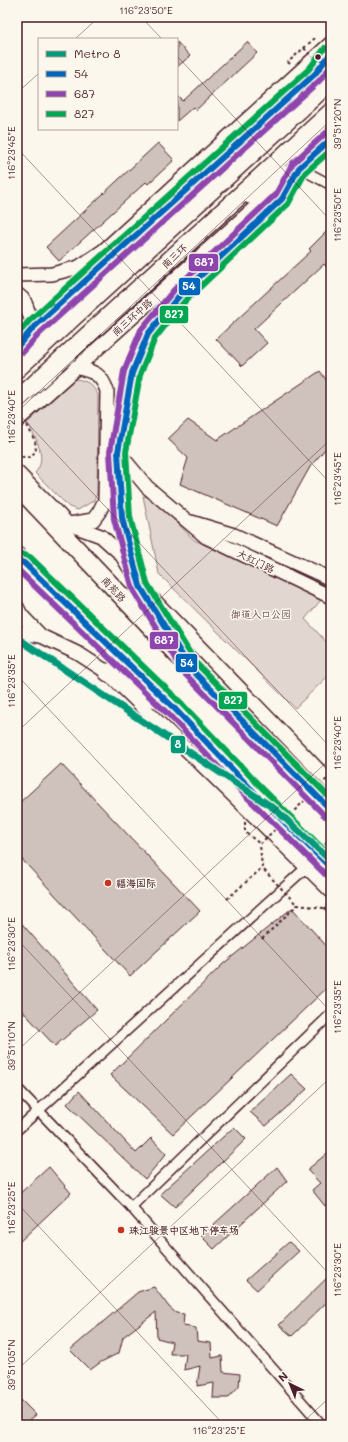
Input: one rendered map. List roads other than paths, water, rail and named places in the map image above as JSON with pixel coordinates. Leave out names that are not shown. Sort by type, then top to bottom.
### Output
[{"type":"highway","points":[[247,159],[323,76]]},
{"type":"highway","points":[[17,369],[331,81]]},
{"type":"highway","name":"南三环","points":[[17,400],[331,112]]},
{"type":"highway","points":[[225,209],[299,168]]},
{"type":"highway","name":"南苑路","points":[[17,486],[190,668],[331,810]]},
{"type":"highway","points":[[19,560],[175,709],[250,788],[331,868]]},
{"type":"highway","points":[[140,586],[190,668]]},
{"type":"highway","points":[[107,672],[175,709]]},
{"type":"street","points":[[17,275],[52,274],[80,267],[103,251],[331,43]]},
{"type":"street","points":[[17,347],[34,327],[323,76],[331,53]]},
{"type":"street","name":"南三环中路","points":[[22,422],[76,367],[331,139]]},
{"type":"street","points":[[140,586],[122,518],[118,452],[132,373],[148,334],[179,296],[282,199],[299,168],[331,185]]},
{"type":"street","points":[[17,294],[24,300],[34,327]]},
{"type":"street","points":[[68,524],[93,520],[105,500],[107,391],[100,376],[91,371],[76,367]]},
{"type":"street","name":"大红门路","points":[[118,452],[147,487],[206,537],[331,597]]},
{"type":"street","points":[[17,472],[68,524],[101,536],[121,554],[140,586],[331,783]]},
{"type":"street","name":"大红门路","points":[[184,519],[234,535],[331,579]]},
{"type":"street","points":[[17,607],[21,615],[41,636]]},
{"type":"street","points":[[17,632],[41,636],[79,654],[107,672],[318,856],[331,891]]},
{"type":"street","points":[[17,1130],[318,856]]},
{"type":"street","points":[[131,1207],[331,1014]]},
{"type":"street","points":[[17,1088],[131,1207],[322,1425]]},
{"type":"metro line","name":"8","points":[[17,638],[275,809],[331,861]]},
{"type":"place","name":"福海国际","points":[[108,883]]},
{"type":"place","name":"珠江骏景中区地下停车场","points":[[121,1230]]},
{"type":"park label","name":"御道入口公园","points":[[261,614]]}]
